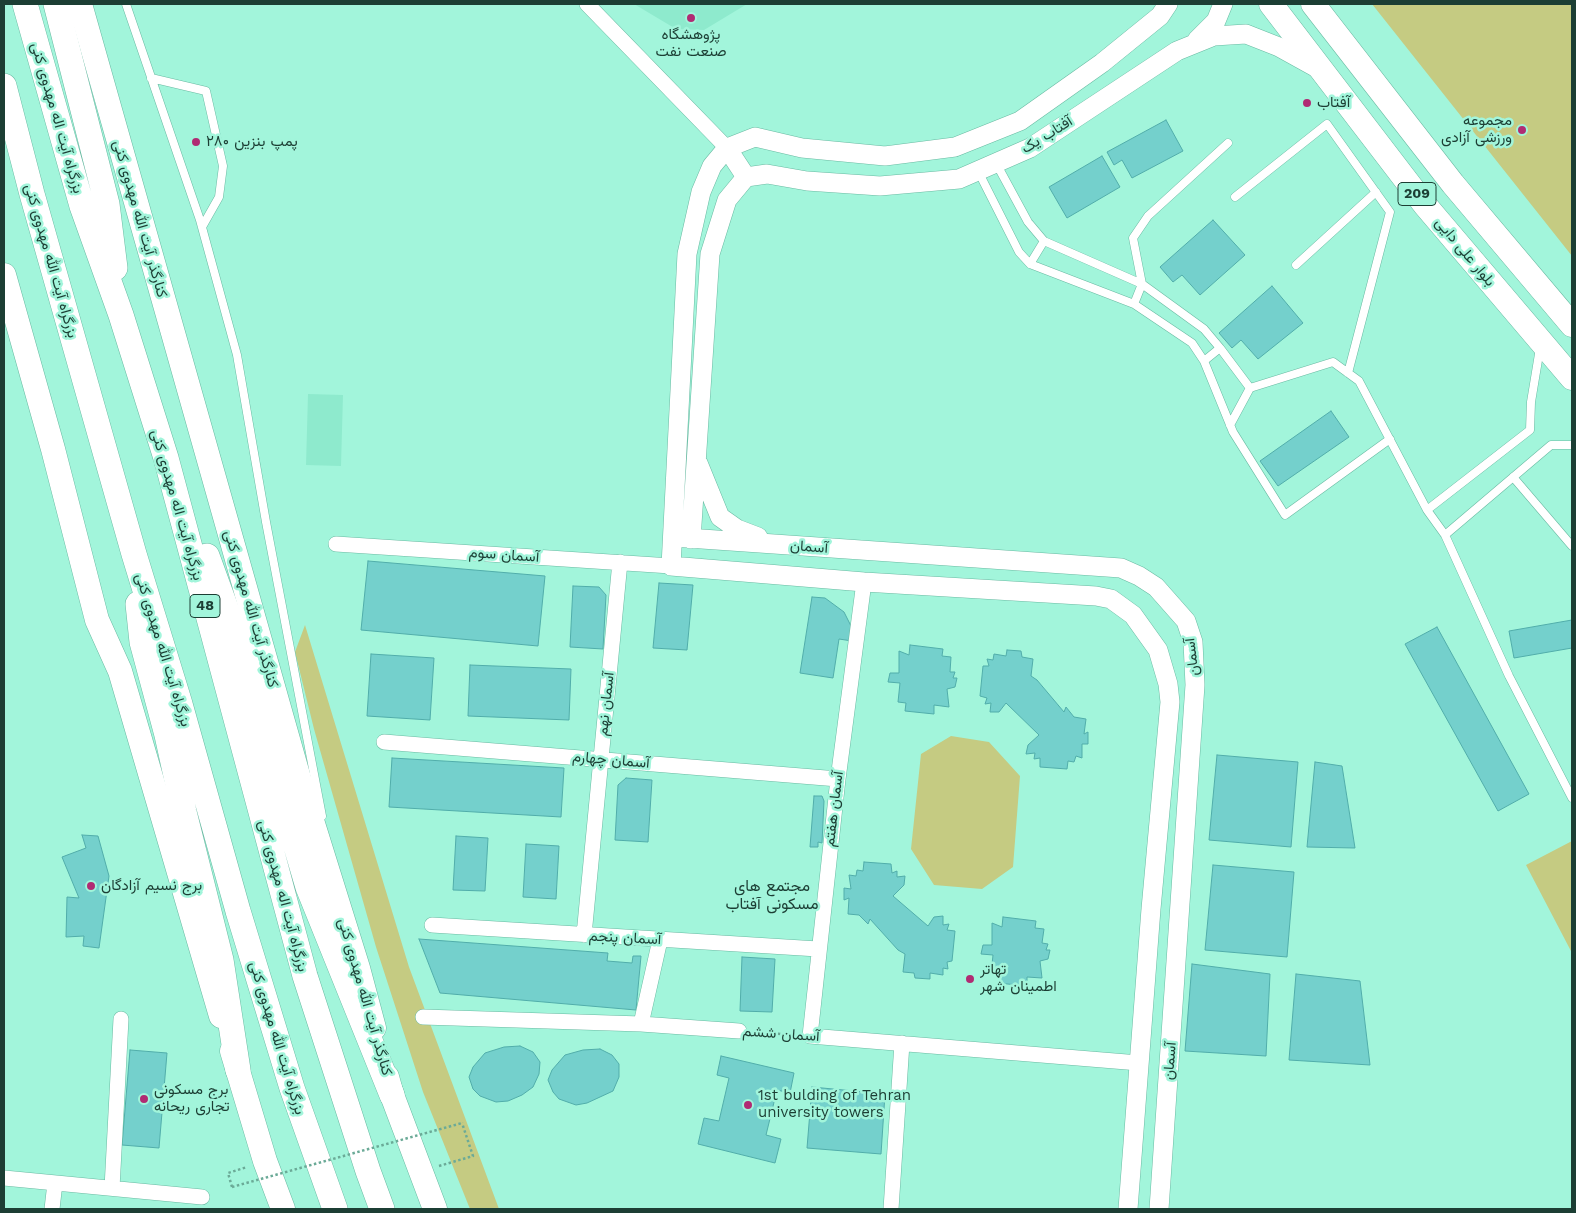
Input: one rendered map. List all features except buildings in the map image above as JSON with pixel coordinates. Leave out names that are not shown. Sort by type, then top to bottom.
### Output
[{"type":"highway","name":"بزرگراه آیت اله مهدوی کنی","points":[[25,4],[82,206],[121,315],[166,458],[305,976],[368,1172],[382,1209]]},
{"type":"highway","points":[[56,4],[107,204],[121,315]]},
{"type":"highway","name":"بزرگراه آیت الله مهدوی کنی","points":[[4,86],[32,194],[134,554],[180,704],[238,911],[292,1088],[335,1209]]},
{"type":"highway","points":[[4,124],[32,194]]},
{"type":"highway","points":[[166,458],[186,494],[227,611],[308,887],[392,1095]]},
{"type":"highway","points":[[134,554],[142,642],[167,735],[221,960],[238,1070]]},
{"type":"main road","name":"کنارگذر آیت الله مهدوی کنی","points":[[80,4],[300,782],[321,839],[392,1095],[435,1204]]},
{"type":"main road","name":"بلوار علی دایی","points":[[1271,4],[1425,205],[1572,378]]},
{"type":"main road","name":"209","points":[[1313,4],[1453,184],[1572,325]]},
{"type":"main road","points":[[4,275],[53,449],[97,620],[120,671],[265,1161],[283,1209]]},
{"type":"street","points":[[587,4],[728,148],[746,178],[727,200],[710,254],[696,458],[682,538],[671,566]]},
{"type":"street","name":"آفتاب یک","points":[[728,148],[755,137],[802,148],[885,156],[955,147],[1020,121],[1102,62],[1164,10],[1177,4]]},
{"type":"street","points":[[1193,44],[1216,21],[1223,4]]},
{"type":"street","name":"آفتاب یک","points":[[746,178],[767,174],[807,181],[880,186],[959,179],[1030,148],[1177,51],[1214,36],[1246,34],[1279,46],[1323,71]]},
{"type":"street","points":[[682,538],[687,254],[701,192],[712,166],[728,148]]},
{"type":"street","points":[[696,458],[720,517],[736,529],[778,545]]},
{"type":"street","name":"آسمان","points":[[682,538],[1122,568],[1156,587],[1186,621],[1193,642],[1196,685],[1159,1209]]},
{"type":"street","name":"آسمان سوم","points":[[336,544],[671,566]]},
{"type":"street","name":"آسمان نهم","points":[[584,935],[620,562]]},
{"type":"street","name":"آسمان","points":[[671,566],[864,582],[1096,596],[1111,599],[1133,615],[1158,650],[1168,684],[1170,702],[1128,1209]]},
{"type":"street","name":"آسمان هفتم","points":[[810,1036],[838,779],[864,582]]},
{"type":"street","name":"آسمان چهارم","points":[[384,742],[838,779]]},
{"type":"street","name":"آسمان پنجم","points":[[432,925],[818,949]]},
{"type":"street","points":[[641,1024],[660,940]]},
{"type":"street","name":"آسمان ششم","points":[[423,1017],[641,1024],[739,1031]]},
{"type":"street","points":[[112,1188],[121,1019]]},
{"type":"street","name":"آسمان ششم","points":[[810,1036],[1139,1063]]},
{"type":"street","points":[[891,1209],[902,1043]]},
{"type":"street","points":[[4,1178],[202,1197]]},
{"type":"street","points":[[52,1209],[54,1183]]},
{"type":"lane","points":[[126,4],[202,228],[237,355],[266,522],[323,820]]},
{"type":"lane","points":[[151,78],[206,90],[223,166],[219,197],[202,228]]},
{"type":"lane","points":[[1235,197],[1327,124],[1390,212],[1348,373]]},
{"type":"lane","points":[[1134,304],[1142,284],[1133,238],[1148,216],[1228,142]]},
{"type":"lane","points":[[996,163],[1028,222],[1044,241],[1142,284],[1204,329],[1250,388]]},
{"type":"lane","points":[[978,171],[1019,252],[1030,264],[1134,304],[1192,343],[1204,360],[1232,432],[1285,516],[1390,439]]},
{"type":"lane","points":[[1296,265],[1376,192]]},
{"type":"lane","points":[[1030,264],[1044,241]]},
{"type":"lane","points":[[1427,510],[1530,430],[1531,402],[1541,343]]},
{"type":"lane","points":[[1204,360],[1220,348]]},
{"type":"lane","points":[[1230,424],[1250,388],[1333,362],[1359,381],[1427,510],[1445,535],[1509,676],[1569,784],[1572,798]]},
{"type":"lane","points":[[1445,535],[1551,445],[1572,445]]},
{"type":"lane","points":[[1513,477],[1572,546]]},
{"type":"path","name":"آسمان ششم","points":[[739,1031],[810,1036]]},
{"type":"path","points":[[228,1173],[232,1187],[462,1124],[474,1156],[421,1172]]},
{"type":"shaded area","name":"پژوهشگاه صنعت نفت","points":[[634,4],[747,4],[704,30],[676,29]]},
{"type":"shaded area","name":"مجموعه ورزشی آزادی","points":[[1372,4],[1572,4],[1572,256]]},
{"type":"shaded area","points":[[308,394],[343,395],[341,466],[306,465]]},
{"type":"shaded area","points":[[305,625],[409,967],[499,1209],[470,1209],[423,1092],[376,947],[314,729],[295,652]]},
{"type":"shaded area","points":[[951,736],[989,742],[1020,776],[1013,867],[982,889],[934,885],[911,849],[921,754]]},
{"type":"shaded area","points":[[1572,841],[1572,953],[1526,865]]},
{"type":"place","name":"پژوهشگاه صنعت نفت","points":[[691,18]]},
{"type":"place","name":"آفتاب","points":[[1307,103]]},
{"type":"place","name":"مجموعه ورزشی آزادی","points":[[1522,130]]},
{"type":"place","name":"پمپ بنزین ۲۸۰","points":[[196,142]]},
{"type":"place","name":"برج نسیم آزادگان","points":[[91,886]]},
{"type":"place","name":"تهاتر اطمینان شهر","points":[[970,979]]},
{"type":"place","name":"برج مسکونی تجاری ریحانه","points":[[144,1099]]},
{"type":"place","name":"1st bulding of Tehran university towers","points":[[748,1105]]},
{"type":"district","name":"مجتمع های مسکونی آفتاب","points":[[772,895]]}]
